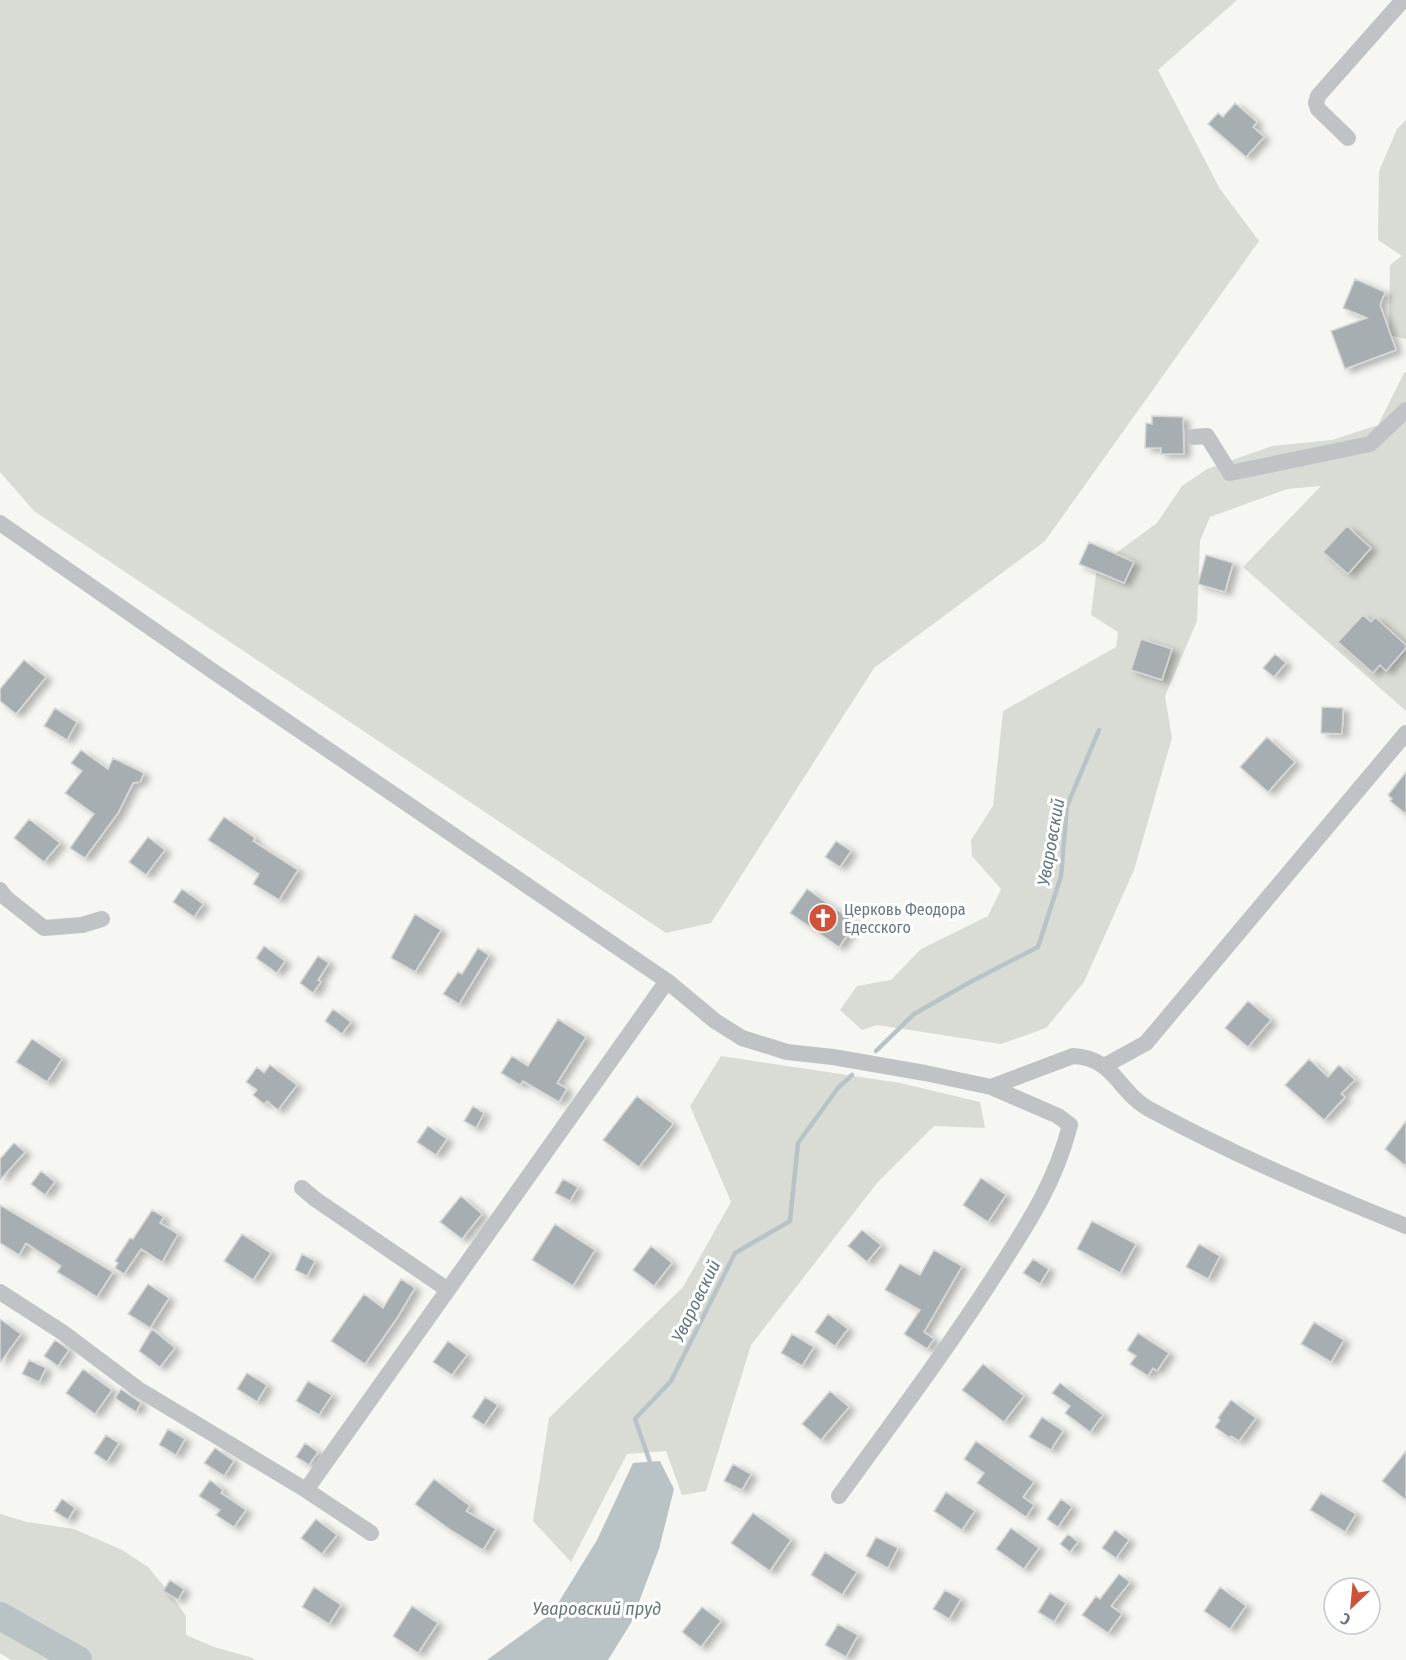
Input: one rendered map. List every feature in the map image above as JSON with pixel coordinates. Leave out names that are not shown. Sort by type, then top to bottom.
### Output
[{"type":"street","points":[[1348,138],[1318,109],[1316,103],[1318,96],[1403,0]]},
{"type":"street","points":[[1194,437],[1207,436],[1230,473],[1370,444],[1406,410]]},
{"type":"street","points":[[0,523],[667,981],[715,1021],[742,1038],[787,1052],[902,1069],[990,1087],[1058,1116],[1070,1125],[1064,1150],[1041,1203],[974,1307],[839,1496]]},
{"type":"street","points":[[1106,1065],[1146,1043],[1406,732]]},
{"type":"street","points":[[0,890],[6,898],[44,928],[82,925],[102,918]]},
{"type":"street","points":[[306,1490],[667,981]]},
{"type":"street","points":[[990,1087],[1073,1056],[1081,1056],[1106,1065],[1139,1103],[1205,1139],[1269,1170],[1406,1226]]},
{"type":"street","points":[[302,1188],[448,1290]]},
{"type":"street","points":[[0,1292],[62,1332],[138,1389],[306,1490],[371,1533]]},
{"type":"shaded area","points":[[0,0],[1237,0],[1158,70],[1220,189],[1259,241],[1045,541],[874,668],[711,923],[666,933],[34,511],[0,472]]},
{"type":"shaded area","points":[[1406,120],[1406,339],[1389,335],[1390,265],[1402,256],[1378,240],[1379,171],[1397,129]]},
{"type":"shaded area","points":[[1406,372],[1406,711],[1243,567],[1321,486],[1287,489],[1210,517],[1200,541],[1197,621],[1165,696],[1172,738],[1134,870],[1084,982],[1046,1028],[1001,1044],[877,1025],[862,1030],[840,1010],[857,986],[891,980],[921,949],[988,916],[1001,889],[972,856],[971,840],[993,806],[1003,711],[1116,647],[1118,632],[1091,615],[1097,567],[1157,523],[1182,486],[1207,469],[1272,446],[1332,440],[1378,425]]},
{"type":"shaded area","points":[[721,1056],[900,1083],[980,1102],[985,1128],[934,1126],[877,1183],[751,1345],[706,1491],[682,1495],[666,1451],[627,1454],[571,1562],[533,1521],[549,1418],[683,1287],[731,1202],[690,1106]]},
{"type":"shaded area","points":[[0,1514],[27,1522],[74,1529],[122,1550],[148,1567],[172,1596],[186,1616],[186,1635],[254,1660],[11,1660],[0,1653]]},
{"type":"water","name":"Уваровский пруд","points":[[660,1461],[674,1489],[659,1549],[631,1623],[608,1660],[487,1660],[552,1613],[597,1540],[633,1463]]},
{"type":"building","points":[[1235,103],[1257,122],[1253,127],[1264,137],[1246,157],[1208,124],[1218,113],[1223,117]]},
{"type":"building","points":[[1355,279],[1385,292],[1380,305],[1396,350],[1345,369],[1331,331],[1367,318],[1343,308]]},
{"type":"building","points":[[1152,416],[1183,417],[1184,454],[1161,454],[1161,448],[1145,448],[1146,423],[1152,424]]},
{"type":"building","points":[[1347,526],[1371,548],[1348,574],[1323,552]]},
{"type":"building","points":[[1089,542],[1134,562],[1124,583],[1079,564]]},
{"type":"building","points":[[1206,555],[1233,563],[1225,592],[1198,584]]},
{"type":"building","points":[[1363,615],[1371,622],[1375,617],[1406,645],[1406,648],[1386,671],[1380,665],[1373,673],[1338,642]]},
{"type":"building","points":[[1141,639],[1172,649],[1162,680],[1131,670]]},
{"type":"building","points":[[1275,654],[1286,663],[1274,677],[1263,668]]},
{"type":"building","points":[[24,660],[46,677],[16,714],[0,701],[0,689]]},
{"type":"building","points":[[1322,707],[1343,708],[1342,734],[1321,733]]},
{"type":"building","points":[[55,708],[77,722],[67,740],[44,726]]},
{"type":"building","points":[[1267,737],[1295,762],[1268,792],[1240,767]]},
{"type":"building","points":[[81,750],[108,769],[113,758],[144,773],[140,782],[133,783],[118,813],[85,858],[70,848],[94,814],[65,793],[82,771],[71,763]]},
{"type":"building","points":[[1406,772],[1406,814],[1390,801],[1392,799],[1388,795]]},
{"type":"building","points":[[224,817],[255,838],[253,841],[298,870],[279,900],[253,884],[259,874],[208,840]]},
{"type":"building","points":[[29,819],[60,843],[44,862],[14,838]]},
{"type":"building","points":[[148,837],[165,850],[146,875],[129,862]]},
{"type":"building","points":[[836,841],[851,851],[840,867],[825,857]]},
{"type":"building","points":[[182,889],[203,904],[194,917],[173,902]]},
{"type":"building","name":"Церковь Феодора Едесского","points":[[807,889],[856,923],[839,947],[790,913]]},
{"type":"building","points":[[415,914],[441,930],[415,972],[391,958]]},
{"type":"building","points":[[264,946],[285,961],[277,973],[256,958]]},
{"type":"building","points":[[478,948],[489,955],[459,1004],[443,994],[458,972],[462,974]]},
{"type":"building","points":[[318,956],[329,963],[318,980],[321,982],[313,993],[300,983]]},
{"type":"building","points":[[1248,1001],[1271,1020],[1248,1047],[1225,1028]]},
{"type":"building","points":[[333,1009],[351,1022],[342,1034],[325,1021]]},
{"type":"building","points":[[558,1019],[586,1037],[557,1083],[567,1089],[559,1102],[523,1081],[520,1085],[501,1073],[512,1056],[528,1066]]},
{"type":"building","points":[[32,1039],[62,1059],[47,1082],[16,1062]]},
{"type":"building","points":[[1309,1059],[1328,1077],[1339,1065],[1355,1080],[1341,1094],[1345,1097],[1324,1120],[1285,1085]]},
{"type":"building","points":[[270,1065],[297,1085],[278,1110],[267,1101],[264,1104],[253,1095],[257,1090],[246,1082],[257,1067],[264,1073]]},
{"type":"building","points":[[637,1096],[673,1124],[639,1167],[603,1140]]},
{"type":"building","points":[[473,1106],[484,1113],[476,1128],[464,1121]]},
{"type":"building","points":[[1406,1121],[1406,1166],[1385,1149]]},
{"type":"building","points":[[428,1126],[447,1139],[436,1155],[417,1142]]},
{"type":"building","points":[[14,1143],[25,1152],[0,1180],[0,1159]]},
{"type":"building","points":[[41,1171],[55,1182],[45,1195],[31,1184]]},
{"type":"building","points":[[981,1178],[1006,1195],[988,1222],[963,1205]]},
{"type":"building","points":[[563,1179],[578,1187],[570,1201],[555,1193]]},
{"type":"building","points":[[461,1196],[482,1214],[462,1239],[440,1222]]},
{"type":"building","points":[[0,1205],[113,1272],[97,1297],[57,1272],[61,1266],[26,1243],[19,1255],[0,1243]]},
{"type":"building","points":[[152,1210],[164,1217],[160,1223],[178,1234],[162,1262],[141,1249],[124,1274],[115,1268],[118,1263],[115,1261]]},
{"type":"building","points":[[1092,1221],[1136,1244],[1120,1273],[1077,1249]]},
{"type":"building","points":[[555,1224],[595,1250],[573,1286],[532,1260]]},
{"type":"building","points":[[862,1230],[881,1245],[867,1262],[848,1246]]},
{"type":"building","points":[[242,1234],[271,1253],[253,1280],[224,1261]]},
{"type":"building","points":[[1199,1244],[1220,1256],[1208,1279],[1186,1267]]},
{"type":"building","points":[[651,1246],[672,1263],[654,1286],[633,1270]]},
{"type":"building","points":[[934,1250],[962,1266],[924,1332],[934,1339],[927,1349],[904,1334],[920,1310],[885,1290],[900,1264],[920,1275]]},
{"type":"building","points":[[302,1254],[315,1261],[307,1276],[295,1270]]},
{"type":"building","points":[[1033,1259],[1049,1269],[1040,1284],[1023,1273]]},
{"type":"building","points":[[401,1279],[415,1288],[365,1364],[331,1341],[364,1294],[383,1308]]},
{"type":"building","points":[[148,1284],[169,1298],[150,1328],[128,1314]]},
{"type":"building","points":[[828,1314],[848,1329],[835,1346],[815,1332]]},
{"type":"building","points":[[0,1319],[21,1334],[0,1363]]},
{"type":"building","points":[[1314,1322],[1344,1340],[1331,1362],[1301,1344]]},
{"type":"building","points":[[152,1329],[175,1348],[160,1367],[139,1351]]},
{"type":"building","points":[[1138,1333],[1169,1353],[1157,1371],[1153,1368],[1148,1376],[1130,1364],[1136,1356],[1127,1350]]},
{"type":"building","points":[[792,1334],[814,1347],[802,1366],[781,1353]]},
{"type":"building","points":[[55,1340],[69,1350],[58,1366],[44,1356]]},
{"type":"building","points":[[448,1341],[467,1355],[452,1375],[433,1362]]},
{"type":"building","points":[[29,1360],[46,1368],[39,1382],[22,1374]]},
{"type":"building","points":[[983,1364],[1024,1396],[1004,1422],[962,1390]]},
{"type":"building","points":[[83,1369],[112,1390],[95,1414],[66,1393]]},
{"type":"building","points":[[247,1373],[267,1385],[257,1402],[237,1389]]},
{"type":"building","points":[[308,1381],[332,1395],[319,1415],[296,1401]]},
{"type":"building","points":[[1060,1383],[1103,1415],[1090,1432],[1065,1413],[1070,1406],[1052,1393]]},
{"type":"building","points":[[121,1389],[141,1403],[136,1412],[115,1398]]},
{"type":"building","points":[[830,1391],[849,1407],[821,1440],[802,1424]]},
{"type":"building","points":[[485,1397],[498,1405],[484,1425],[472,1417]]},
{"type":"building","points":[[1231,1400],[1256,1418],[1239,1441],[1231,1436],[1230,1438],[1215,1427],[1220,1420],[1218,1418]]},
{"type":"building","points":[[1042,1417],[1063,1431],[1051,1450],[1029,1437]]},
{"type":"building","points":[[168,1429],[185,1439],[176,1455],[159,1445]]},
{"type":"building","points":[[106,1435],[119,1443],[107,1462],[94,1453]]},
{"type":"building","points":[[976,1441],[1034,1482],[1023,1497],[1034,1505],[1026,1517],[977,1483],[984,1473],[964,1459]]},
{"type":"building","points":[[305,1443],[318,1452],[309,1465],[296,1457]]},
{"type":"building","points":[[215,1448],[234,1461],[224,1476],[204,1463]]},
{"type":"building","points":[[1406,1451],[1406,1500],[1382,1481]]},
{"type":"building","points":[[733,1464],[751,1474],[742,1490],[724,1481]]},
{"type":"building","points":[[434,1479],[470,1506],[466,1511],[496,1529],[483,1550],[415,1504]]},
{"type":"building","points":[[210,1480],[223,1490],[221,1493],[246,1510],[234,1527],[216,1515],[220,1510],[199,1496]]},
{"type":"building","points":[[946,1492],[975,1511],[962,1530],[934,1511]]},
{"type":"building","points":[[1321,1493],[1356,1514],[1345,1532],[1310,1510]]},
{"type":"building","points":[[62,1499],[75,1508],[68,1520],[54,1511]]},
{"type":"building","points":[[1061,1499],[1072,1507],[1058,1527],[1047,1519]]},
{"type":"building","points":[[753,1513],[791,1540],[770,1571],[731,1543]]},
{"type":"building","points":[[316,1519],[337,1535],[322,1554],[301,1538]]},
{"type":"building","points":[[1011,1528],[1039,1548],[1024,1569],[996,1549]]},
{"type":"building","points":[[1115,1530],[1129,1540],[1116,1558],[1102,1548]]},
{"type":"building","points":[[1068,1534],[1078,1542],[1070,1552],[1060,1544]]},
{"type":"building","points":[[876,1537],[898,1548],[888,1568],[866,1556]]},
{"type":"building","points":[[825,1552],[857,1572],[842,1595],[811,1575]]},
{"type":"building","points":[[1119,1574],[1130,1582],[1111,1606],[1122,1614],[1108,1633],[1082,1615],[1096,1596],[1100,1599]]},
{"type":"building","points":[[170,1580],[184,1589],[178,1600],[163,1591]]},
{"type":"building","points":[[314,1587],[341,1605],[329,1624],[302,1607]]},
{"type":"building","points":[[1220,1587],[1246,1606],[1230,1629],[1204,1611]]},
{"type":"building","points":[[945,1590],[961,1599],[949,1619],[933,1609]]},
{"type":"building","points":[[1050,1593],[1066,1603],[1054,1622],[1038,1612]]},
{"type":"building","points":[[412,1606],[438,1623],[418,1653],[393,1636]]},
{"type":"building","points":[[702,1607],[721,1621],[701,1647],[682,1632]]},
{"type":"building","points":[[838,1624],[858,1635],[846,1657],[825,1645]]},
{"type":"waterway","name":"Уваровский","points":[[876,1051],[914,1014],[1038,947],[1061,876],[1067,806],[1099,730]]},
{"type":"waterway","name":"Уваровский","points":[[650,1462],[635,1419],[671,1381],[735,1253],[790,1221],[798,1143],[838,1088],[852,1075]]},
{"type":"waterway","points":[[0,1616],[78,1660]]},
{"type":"place","name":"Церковь Феодора Едесского","points":[[823,918]]}]
